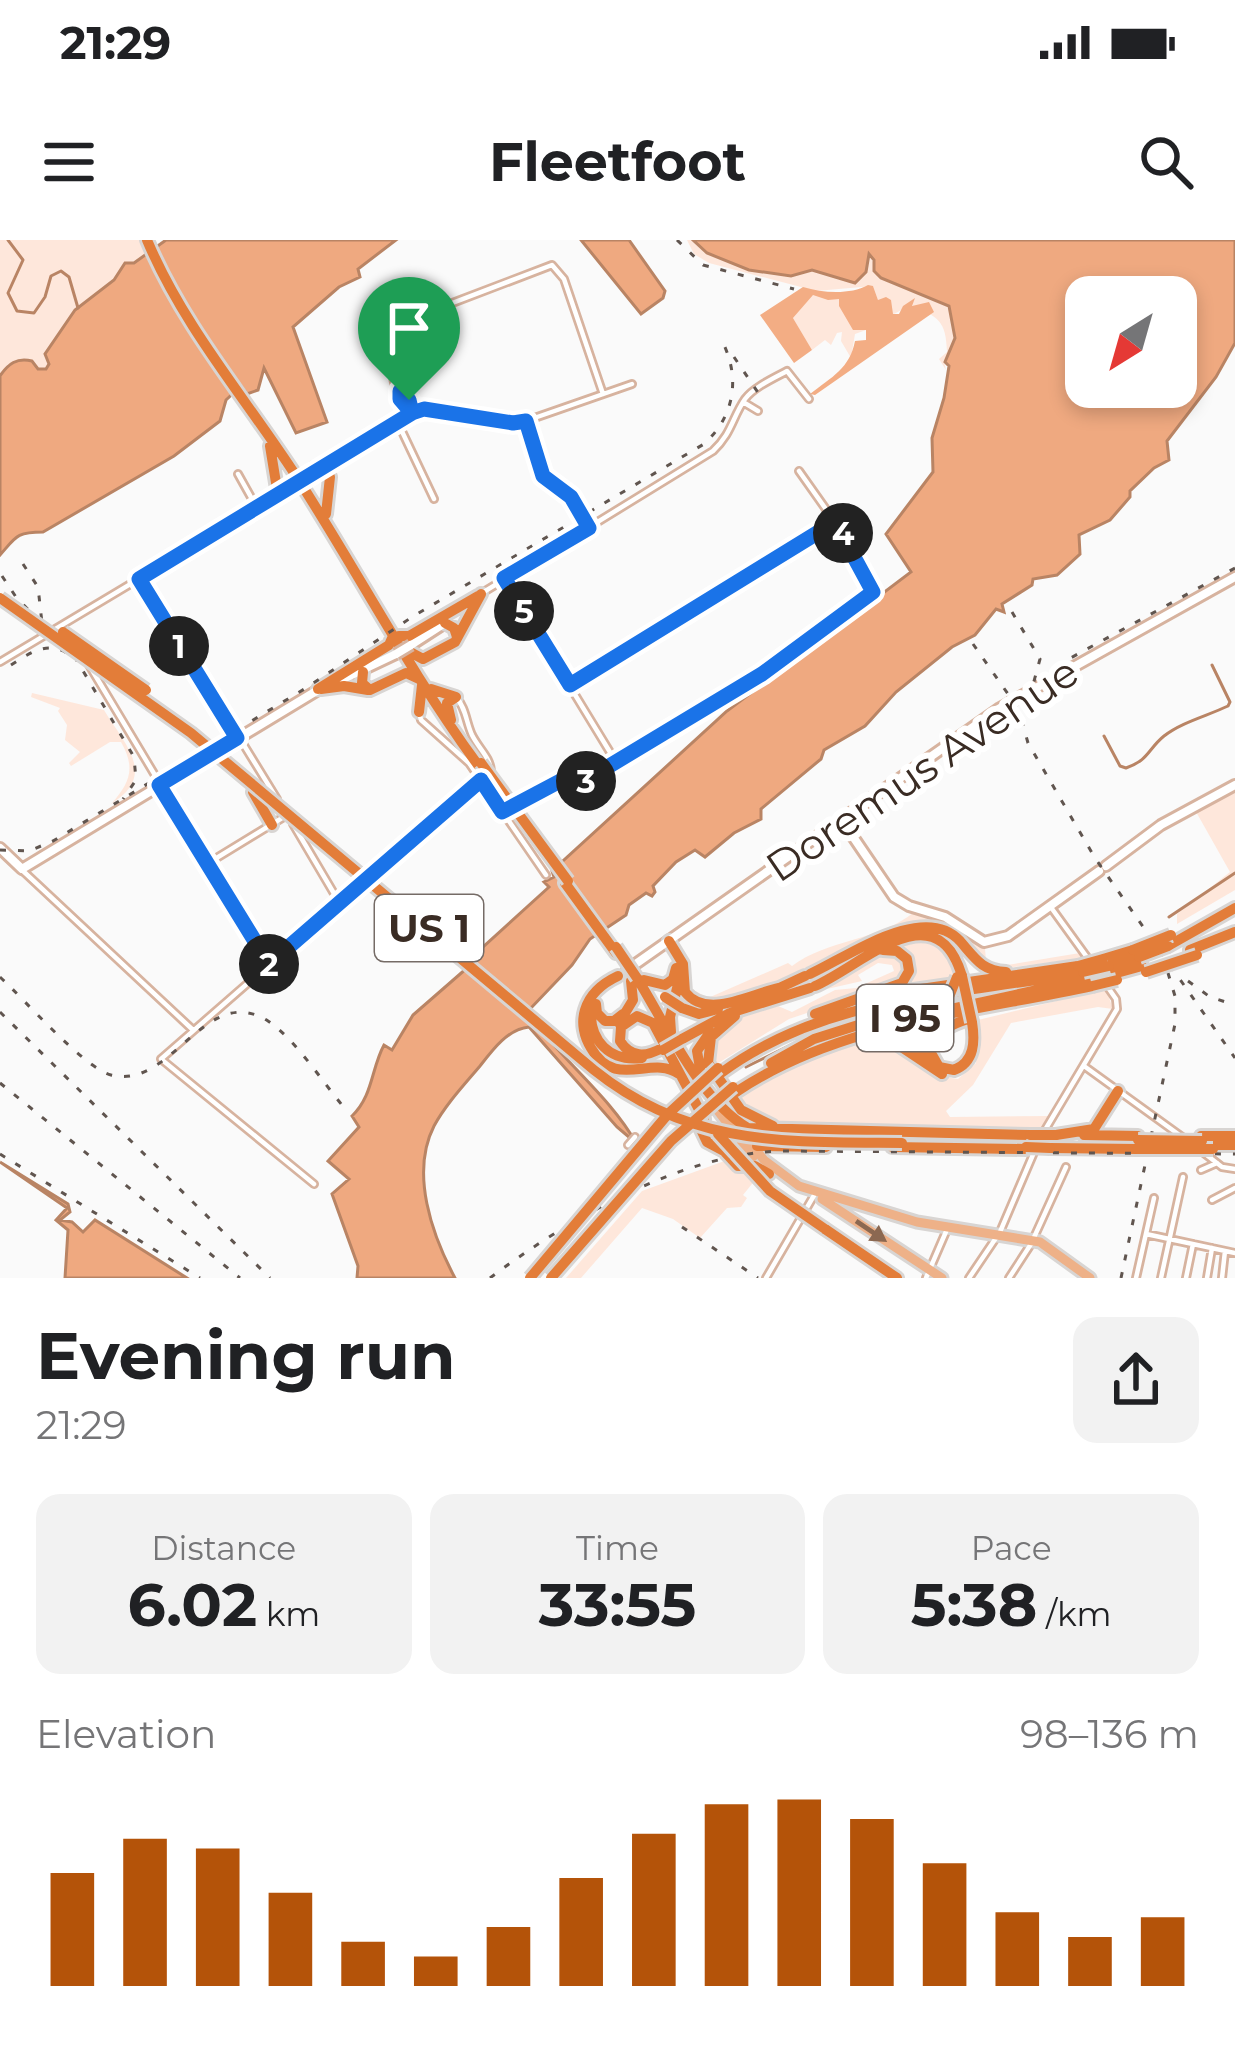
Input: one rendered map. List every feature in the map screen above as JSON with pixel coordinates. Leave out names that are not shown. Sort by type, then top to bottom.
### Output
[{"type":"highway","points":[[151,242],[291,484],[326,514],[401,645],[405,663],[394,678]]},
{"type":"highway","points":[[246,403],[291,484],[449,721],[617,951],[673,1044],[714,1132],[730,1145],[758,1155],[1028,1143]]},
{"type":"highway","points":[[267,436],[291,484]]},
{"type":"highway","points":[[326,514],[327,468],[345,473]]},
{"type":"highway","points":[[401,645],[481,594]]},
{"type":"highway","points":[[318,689],[389,645],[401,645],[419,659],[433,655],[457,637],[481,594]]},
{"type":"highway","name":"US 1","points":[[0,596],[136,682],[626,1088],[679,1116],[722,1130],[766,1137],[904,1140]]},
{"type":"highway","points":[[445,623],[454,627],[457,637]]},
{"type":"highway","points":[[47,625],[226,760],[272,825]]},
{"type":"highway","name":"US 1","points":[[47,625],[183,726],[610,1082],[662,1113],[714,1132],[778,1142],[1013,1135],[1028,1143],[1235,1143]]},
{"type":"highway","points":[[419,712],[426,667],[433,655]]},
{"type":"highway","points":[[363,672],[361,682],[368,690]]},
{"type":"highway","points":[[318,689],[368,690],[408,673],[456,697],[447,705],[449,721]]},
{"type":"highway","points":[[419,712],[430,705],[449,721]]},
{"type":"highway","name":"I 95","points":[[555,1278],[675,1136],[771,1063],[872,1026],[1140,961],[1183,945],[1235,908]]},
{"type":"highway","points":[[668,942],[680,958],[684,991],[695,1003],[713,1006],[810,981],[907,929],[931,925],[952,934],[986,969],[1033,973]]},
{"type":"highway","points":[[824,1046],[884,1039],[934,1071],[956,1073],[973,1058],[974,1022],[952,947],[932,933],[907,934],[850,956]]},
{"type":"highway","name":"I 95","points":[[734,1089],[824,1046],[1085,978],[1235,933]]},
{"type":"highway","points":[[869,956],[896,940],[935,937],[950,949],[961,976]]},
{"type":"highway","points":[[668,942],[676,962],[674,977],[660,986],[634,978],[602,985],[589,1000],[585,1037],[596,1056],[620,1070],[665,1067],[684,1082],[704,1139],[744,1167],[769,1174]]},
{"type":"highway","points":[[708,1088],[698,1064],[698,1049],[707,1034],[735,1016],[885,950],[901,953],[908,963],[907,976],[895,987],[815,1014]]},
{"type":"highway","points":[[680,958],[670,1019],[673,1044],[724,1109],[743,1125],[756,1130],[1013,1135]]},
{"type":"highway","name":"I 95","points":[[534,1278],[666,1124],[720,1071],[773,1033],[815,1014],[870,998],[1033,973],[1085,978]]},
{"type":"highway","points":[[771,1063],[824,1035],[930,1008],[949,997],[961,976]]},
{"type":"highway","points":[[634,978],[682,1008],[705,1013],[742,998]]},
{"type":"highway","points":[[634,978],[634,995],[618,1025],[617,1039],[625,1052],[643,1058]]},
{"type":"highway","points":[[629,1007],[613,1021],[596,1011],[601,994],[634,978]]},
{"type":"highway","points":[[974,1022],[968,1061],[954,1070],[940,1067],[932,1058],[932,1047],[949,1027],[1085,978]]},
{"type":"highway","name":"I 95","points":[[720,1071],[822,1018],[876,1004],[1085,978]]},
{"type":"highway","points":[[602,985],[590,1013],[596,1038],[617,1056],[643,1058],[778,988]]},
{"type":"highway","points":[[760,1005],[730,1013],[673,1044],[648,1054],[631,1052],[620,1041],[622,1025],[637,1016],[652,1021],[684,1082],[714,1132],[770,1191],[897,1278]]},
{"type":"highway","points":[[762,1046],[864,1013],[892,1016],[933,1067],[956,1073]]},
{"type":"highway","points":[[735,1016],[712,1035],[707,1056],[736,1105],[772,1126],[831,1130]]},
{"type":"highway","points":[[1054,1142],[1094,1129],[1118,1091]]},
{"type":"highway","points":[[904,1140],[1028,1143]]},
{"type":"highway","points":[[744,1167],[758,1155]]},
{"type":"main road","name":"Doremus Avenue","points":[[634,978],[668,942],[1021,695],[1235,578]]},
{"type":"main road","points":[[0,848],[22,869],[318,689],[363,672],[401,645],[445,623]]},
{"type":"main road","points":[[842,819],[894,897],[945,916],[974,939],[987,942],[1005,938],[1161,825],[1235,784]]},
{"type":"main road","points":[[12,859],[32,862]]},
{"type":"main road","points":[[673,1044],[758,1155],[927,1274],[942,1278]]},
{"type":"main road","points":[[724,1109],[769,1174],[791,1188],[948,1228],[1043,1243],[1090,1278]]},
{"type":"street","points":[[411,411],[392,372],[392,358],[413,318],[552,265],[564,279],[603,394]]},
{"type":"street","points":[[445,623],[504,578],[713,451],[730,434],[743,402],[788,371],[809,399]]},
{"type":"street","points":[[0,662],[291,484],[327,468],[411,411],[513,423],[632,384]]},
{"type":"street","points":[[743,402],[758,411]]},
{"type":"street","points":[[398,421],[434,500]]},
{"type":"street","points":[[526,421],[543,476],[571,497],[589,528]]},
{"type":"street","points":[[291,484],[327,468]]},
{"type":"street","points":[[502,812],[562,780],[585,781],[762,674],[871,596],[835,522],[800,471]]},
{"type":"street","points":[[238,474],[257,508]]},
{"type":"street","points":[[570,685],[835,522]]},
{"type":"street","points":[[504,578],[616,762]]},
{"type":"street","points":[[139,579],[339,902]]},
{"type":"street","points":[[65,623],[269,964]]},
{"type":"street","points":[[314,1184],[161,1059],[481,780],[492,764],[475,740],[456,697]]},
{"type":"street","points":[[419,712],[421,720],[481,780],[546,875]]},
{"type":"street","points":[[208,863],[287,815]]},
{"type":"street","points":[[22,869],[193,1030]]},
{"type":"street","points":[[969,1278],[998,1235],[1040,1140],[1117,1003],[1050,906]]},
{"type":"street","points":[[1084,1066],[1217,1163],[1233,1168],[1235,1178]]},
{"type":"street","points":[[628,1145],[635,1137]]},
{"type":"street","points":[[1201,1170],[1217,1163]]},
{"type":"street","points":[[1009,1278],[1066,1167]]},
{"type":"street","points":[[1161,1278],[1183,1177]]},
{"type":"street","points":[[1213,1200],[1235,1188]]},
{"type":"street","points":[[766,1278],[816,1194]]},
{"type":"street","points":[[1136,1278],[1154,1198]]},
{"type":"street","points":[[1176,1208],[1188,1203]]},
{"type":"street","points":[[927,1274],[948,1228]]},
{"type":"street","points":[[1146,1234],[1235,1253]]},
{"type":"street","points":[[1186,1278],[1193,1244]]},
{"type":"street","points":[[1208,1278],[1212,1248]]},
{"type":"street","points":[[1222,1278],[1226,1251]]},
{"type":"shaded area","points":[[0,240],[143,240],[147,252],[139,261],[125,264],[115,280],[85,305],[46,369],[36,364],[8,364],[0,376]]},
{"type":"shaded area","points":[[166,240],[396,240],[358,269],[360,277],[339,287],[293,327],[327,422],[296,433],[264,368],[258,390],[247,394],[241,386],[226,400],[220,421],[174,456],[43,532],[17,537],[0,555],[0,376],[22,360],[46,369],[45,354],[75,310],[114,280],[125,263],[134,263]]},
{"type":"shaded area","points":[[581,240],[629,240],[665,291],[663,298],[641,314]]},
{"type":"shaded area","points":[[687,240],[720,259],[753,270],[791,276],[812,270],[855,283],[865,273],[869,254],[881,278],[948,306],[955,338],[944,362],[946,370],[939,359],[947,352],[945,333],[928,313],[911,305],[892,315],[873,286],[816,291],[709,263],[694,254]]},
{"type":"shaded area","points":[[693,240],[1235,240],[1235,343],[1197,402],[1197,276],[1065,276],[1065,408],[1192,408],[1167,441],[1169,460],[1130,491],[1110,520],[1079,535],[1080,554],[1057,575],[1033,579],[1032,585],[1002,604],[1004,612],[996,609],[975,635],[952,647],[896,692],[865,726],[824,750],[821,759],[761,809],[761,819],[705,857],[695,850],[676,862],[653,886],[652,896],[646,893],[629,905],[626,915],[590,939],[530,1009],[540,1030],[613,1109],[636,1143],[529,1027],[514,1032],[450,1102],[427,1144],[427,1203],[455,1278],[357,1278],[358,1266],[332,1194],[349,1179],[328,1161],[359,1127],[352,1116],[364,1100],[384,1045],[392,1050],[413,1015],[549,887],[544,882],[554,877],[552,871],[727,711],[911,572],[886,534],[933,472],[932,438],[944,398],[949,366],[945,362],[955,338],[949,306],[881,278],[869,254],[866,272],[855,283],[812,270],[791,276],[749,270],[707,253]]},
{"type":"shaded area","points":[[873,286],[878,300],[891,300],[893,314],[915,298],[912,306],[929,302],[934,312],[810,394],[844,365],[855,341],[866,340],[866,330],[853,330],[839,299],[813,295],[793,318],[812,350],[794,363],[760,315],[803,287],[836,292]]},
{"type":"shaded area","points":[[813,294],[840,299],[866,330],[855,334],[851,358],[841,341],[842,332],[831,345],[825,340],[812,350],[793,318]]},
{"type":"shaded area","points":[[32,693],[104,710],[133,759],[133,782],[125,793],[111,804],[129,775],[121,742],[110,742],[71,766],[80,752],[65,740],[67,725],[60,708],[31,697]]},
{"type":"shaded area","points":[[1235,788],[1235,890],[1177,924],[1177,914],[1230,872],[1195,810]]},
{"type":"shaded area","points":[[914,912],[953,925],[985,949],[986,960],[1001,966],[1080,953],[1083,958],[998,969],[979,957],[945,926],[922,921],[872,937],[747,994],[704,1002],[688,993],[675,944],[677,941],[690,962],[690,988],[708,998],[788,963],[792,966],[886,929]]},
{"type":"shaded area","points":[[933,939],[948,956],[954,979],[894,989],[910,976],[895,943]]},
{"type":"shaded area","points":[[885,953],[906,963],[903,978],[894,984],[789,1019],[712,1067],[712,1042],[733,1020],[778,1006],[792,1012],[835,990],[856,988],[894,971],[892,965],[878,963],[858,975],[862,981],[827,989]]},
{"type":"shaded area","points":[[1106,989],[1113,1009],[1098,1007],[1011,1023],[973,1085],[946,1111],[950,1117],[1049,1116],[1041,1131],[774,1125],[749,1114],[735,1099],[806,1059],[867,1041],[893,1044],[934,1072],[958,1079],[976,1063],[978,1020]]},
{"type":"shaded area","points":[[730,1159],[737,1169],[756,1179],[743,1195],[747,1198],[741,1207],[727,1208],[700,1238],[673,1219],[642,1208],[581,1278],[566,1278],[642,1191]]},
{"type":"shaded area","points":[[0,1162],[68,1204],[70,1212],[60,1220],[72,1222],[83,1232],[95,1220],[187,1278],[65,1278],[68,1230],[56,1220],[67,1208]]},
{"type":"waterway","points":[[8,240],[23,260],[8,293],[17,311],[34,313],[51,276],[61,271],[69,277],[78,308]]},
{"type":"waterway","points":[[1104,736],[1120,766],[1126,768],[1144,758],[1171,731],[1228,706],[1212,665]]},
{"type":"waterway","points":[[1169,917],[1235,873]]},
{"type":"waterway","points":[[746,1067],[821,1030]]},
{"type":"railway","points":[[677,240],[703,265],[794,289]]},
{"type":"railway","points":[[0,850],[29,851],[53,841],[306,688],[412,617],[704,444],[723,420],[732,394],[731,366],[720,337]]},
{"type":"railway","points":[[734,357],[759,394]]},
{"type":"railway","points":[[23,564],[38,587],[42,623]]},
{"type":"railway","points":[[1235,568],[1056,666],[1040,678],[1026,701],[1023,725],[1028,743],[1095,858],[1235,1058]]},
{"type":"railway","points":[[2,576],[76,659],[134,757],[136,780],[123,799]]},
{"type":"railway","points":[[1012,612],[1040,659],[1033,685]]},
{"type":"railway","points":[[973,644],[1015,704],[1022,724]]},
{"type":"railway","points":[[11,665],[48,648],[71,656]]},
{"type":"railway","points":[[1121,1278],[1175,1024],[1175,996],[1168,973]]},
{"type":"railway","points":[[0,977],[70,1047],[111,1075],[133,1076],[152,1068],[207,1025],[225,1015],[246,1012],[268,1021],[288,1038],[342,1105]]},
{"type":"railway","points":[[1188,981],[1210,997],[1235,1005]]},
{"type":"railway","points":[[0,1012],[270,1278]]},
{"type":"railway","points":[[0,1083],[240,1278]]},
{"type":"railway","points":[[0,1154],[200,1278]]},
{"type":"railway","points":[[490,1278],[555,1233],[630,1192],[748,1154],[1235,1154]]},
{"type":"railway","points":[[682,1227],[758,1278]]},
{"type":"route","points":[[409,400],[400,391],[400,399],[412,413],[424,409],[520,424],[526,421],[543,476],[569,496],[589,528],[504,578],[570,685],[835,522],[873,592],[762,674],[586,780],[562,780],[502,812],[481,780],[269,964],[159,785],[237,738],[139,579],[412,413],[409,400]]}]
